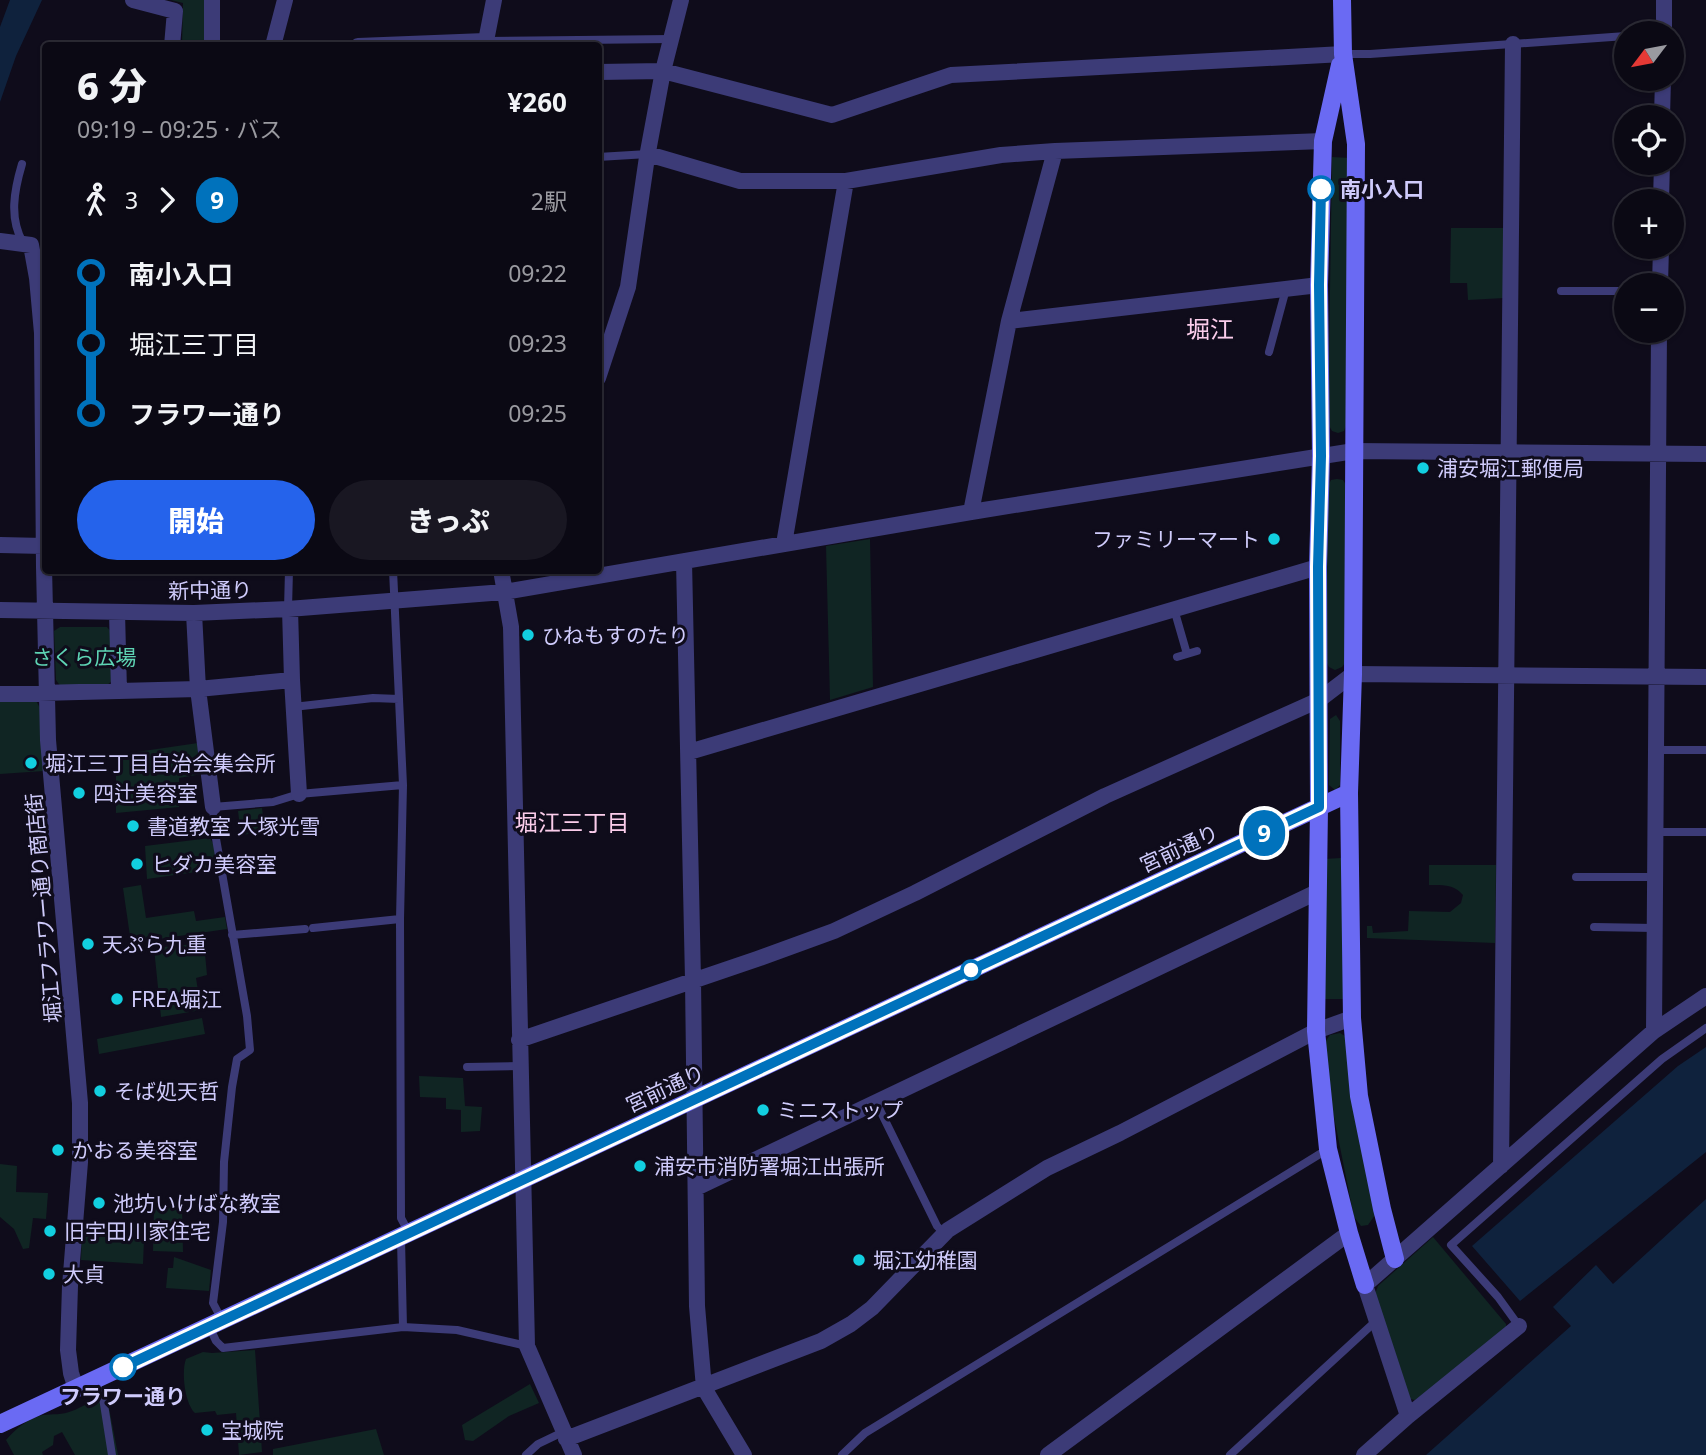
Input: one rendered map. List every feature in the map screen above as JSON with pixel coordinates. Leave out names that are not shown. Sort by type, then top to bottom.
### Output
[{"type":"street","points":[[133,0],[175,11],[172,42]]},
{"type":"street","points":[[212,0],[212,42]]},
{"type":"street","points":[[274,42],[285,0]]},
{"type":"street","points":[[485,42],[494,0]]},
{"type":"street","points":[[602,367],[628,287],[663,71],[681,0]]},
{"type":"street","points":[[1342,0],[1343,54],[1356,144],[1353,674],[1349,793],[1352,1018],[1359,1096],[1395,1259]]},
{"type":"street","points":[[1664,0],[1664,21]]},
{"type":"street","points":[[1501,1166],[1513,44]]},
{"type":"street","points":[[602,72],[663,71],[832,115],[951,75],[1343,54]]},
{"type":"street","points":[[1343,54],[1323,141],[1319,285],[1321,456],[1316,1031],[1328,1149],[1349,1233],[1408,1416]]},
{"type":"street","points":[[648,153],[740,181],[846,181],[1001,156],[1055,151],[1323,141]]},
{"type":"street","points":[[971,512],[1009,321],[1055,151]]},
{"type":"street","points":[[784,544],[846,181]]},
{"type":"street","points":[[0,241],[23,243]]},
{"type":"street","name":"堀江フラワー通り商店街","points":[[23,243],[31,245],[42,336]]},
{"type":"street","points":[[1009,321],[1319,285]]},
{"type":"street","points":[[1654,1031],[1659,343]]},
{"type":"street","name":"新中通り","points":[[602,573],[1354,451],[1706,454]]},
{"type":"street","points":[[0,545],[42,546]]},
{"type":"street","points":[[684,561],[693,980],[696,1306],[704,1388],[744,1455]]},
{"type":"street","points":[[689,752],[1318,567]]},
{"type":"street","name":"堀江フラワー通り商店街","points":[[44,574],[48,740],[80,1103],[80,1162],[68,1350],[76,1389]]},
{"type":"street","points":[[502,574],[511,627],[527,1346],[574,1455]]},
{"type":"street","name":"新中通り","points":[[0,610],[194,613],[289,609],[504,592],[587,575]]},
{"type":"street","points":[[289,609],[299,794]]},
{"type":"street","points":[[117,612],[119,691]]},
{"type":"street","points":[[194,613],[198,689],[213,807]]},
{"type":"street","points":[[519,1040],[834,931],[915,893],[1105,796],[1319,700],[1353,674],[1706,677]]},
{"type":"street","points":[[0,694],[198,689],[292,680]]},
{"type":"street","name":"宮前通り","points":[[0,1424],[1349,793]]},
{"type":"street","points":[[696,1188],[1317,892]]},
{"type":"street","points":[[1365,1285],[1654,1031],[1706,996]]},
{"type":"street","points":[[565,1435],[704,1388],[821,1341],[872,1308],[944,1234],[1047,1168],[1316,1031],[1352,1018]]},
{"type":"street","points":[[1048,1455],[1349,1233]]},
{"type":"street","points":[[1364,1455],[1519,1326]]},
{"type":"lane","points":[[1343,54],[1614,37]]},
{"type":"lane","points":[[532,42],[671,39]]},
{"type":"lane","points":[[602,157],[648,153]]},
{"type":"lane","points":[[22,164],[17,182],[14,224],[23,243]]},
{"type":"lane","points":[[1269,352],[1286,289]]},
{"type":"lane","points":[[1560,291],[1614,291]]},
{"type":"lane","points":[[289,574],[289,609]]},
{"type":"lane","points":[[393,574],[403,785],[400,919],[401,1218],[405,1235],[403,1326]]},
{"type":"lane","points":[[1174,609],[1187,654]]},
{"type":"lane","points":[[1177,657],[1197,651]]},
{"type":"lane","points":[[293,707],[373,698],[399,699]]},
{"type":"lane","points":[[1656,750],[1706,750]]},
{"type":"lane","points":[[403,785],[299,794],[272,802],[213,807],[215,833],[247,1016],[250,1050],[237,1059],[232,1087],[224,1162],[223,1222],[213,1303],[216,1341],[223,1348],[403,1326],[457,1330],[527,1346]]},
{"type":"lane","points":[[1655,832],[1706,832]]},
{"type":"lane","points":[[1576,877],[1655,877]]},
{"type":"lane","points":[[232,935],[400,919]]},
{"type":"lane","points":[[1594,927],[1654,928]]},
{"type":"lane","points":[[1519,1326],[1498,1297],[1451,1245],[1662,1059],[1706,1028]]},
{"type":"lane","points":[[467,1067],[520,1066]]},
{"type":"lane","points":[[876,1102],[937,1226],[944,1234]]},
{"type":"lane","points":[[842,1455],[865,1433],[1328,1149]]},
{"type":"lane","points":[[1230,1455],[1376,1321]]},
{"type":"lane","points":[[95,1380],[103,1398],[113,1455]]},
{"type":"lane","points":[[526,1455],[538,1444],[565,1435]]},
{"type":"green space","points":[[171,0],[205,0],[204,42],[182,42],[183,3]]},
{"type":"green space","points":[[1332,157],[1350,158],[1347,423],[1344,431],[1338,433],[1332,431],[1328,424]]},
{"type":"green space","points":[[1451,228],[1507,228],[1504,298],[1468,300],[1467,283],[1450,283]]},
{"type":"green space","points":[[1331,480],[1343,480],[1346,485],[1345,663],[1335,670],[1329,667],[1326,661],[1328,486]]},
{"type":"green space","points":[[870,539],[873,687],[830,700],[826,546]]},
{"type":"green space","name":"さくら広場","points":[[60,627],[107,627],[113,634],[113,680],[106,686],[61,687],[56,680],[54,631]]},
{"type":"green space","points":[[35,699],[40,708],[44,771],[0,774],[0,700]]},
{"type":"green space","points":[[1336,715],[1340,721],[1340,785],[1335,790],[1329,785],[1330,719]]},
{"type":"green space","points":[[198,743],[202,774],[179,778],[179,807],[116,813],[116,755]]},
{"type":"green space","points":[[262,808],[265,832],[241,835],[238,811]]},
{"type":"green space","points":[[210,838],[214,845],[217,869],[147,879],[145,846]]},
{"type":"green space","points":[[1341,858],[1344,999],[1324,999],[1324,859]]},
{"type":"green space","points":[[1429,865],[1496,865],[1495,943],[1367,938],[1367,926],[1372,926],[1373,933],[1408,931],[1409,911],[1450,912],[1461,903],[1463,895],[1456,889],[1429,885]]},
{"type":"green space","points":[[141,885],[146,918],[194,911],[196,921],[225,917],[227,929],[131,943],[123,888]]},
{"type":"green space","points":[[204,943],[207,975],[196,978],[201,1010],[161,1017],[154,948]]},
{"type":"green space","points":[[202,1018],[205,1034],[99,1054],[97,1039]]},
{"type":"green space","points":[[1340,1033],[1345,1036],[1375,1215],[1368,1225],[1361,1226],[1354,1217],[1332,1107],[1325,1042],[1330,1035]]},
{"type":"green space","points":[[419,1076],[463,1078],[465,1106],[482,1107],[480,1131],[461,1132],[461,1110],[446,1109],[446,1098],[420,1097]]},
{"type":"green space","points":[[0,1164],[17,1166],[16,1192],[48,1193],[46,1219],[33,1218],[29,1248],[23,1249],[14,1229],[0,1217]]},
{"type":"green space","points":[[154,1207],[182,1208],[183,1252],[153,1251]]},
{"type":"green space","points":[[82,1234],[144,1240],[143,1264],[81,1260]]},
{"type":"green space","points":[[1433,1237],[1506,1324],[1506,1329],[1456,1371],[1415,1400],[1410,1399],[1375,1294],[1378,1286]]},
{"type":"green space","points":[[174,1257],[211,1270],[209,1291],[166,1288],[168,1268],[173,1268]]},
{"type":"green space","points":[[255,1350],[262,1452],[239,1455],[236,1413],[195,1413],[186,1395],[185,1365],[186,1359],[203,1352]]},
{"type":"green space","points":[[530,1384],[539,1403],[509,1416],[473,1441],[465,1440],[462,1425]]},
{"type":"green space","points":[[103,1398],[109,1408],[118,1455],[75,1455],[62,1432],[54,1436],[53,1445],[42,1452],[43,1455],[14,1455],[6,1440],[18,1428],[33,1419],[68,1412]]},
{"type":"green space","points":[[376,1429],[384,1455],[273,1455],[273,1449]]},
{"type":"water","points":[[10,0],[42,0],[16,56],[0,102],[0,27]]},
{"type":"water","points":[[1706,1047],[1706,1152],[1520,1301],[1472,1246],[1678,1066]]},
{"type":"water","points":[[1706,1199],[1706,1455],[1426,1455],[1571,1326],[1553,1307],[1596,1265],[1613,1284]]},
{"type":"bus line","name":"9","points":[[123,1367],[1319,807],[1321,189]]},
{"type":"place","name":"南小入口","points":[[1321,189]]},
{"type":"place","name":"浦安堀江郵便局","points":[[1423,468]]},
{"type":"place","name":"ファミリーマート","points":[[1274,539]]},
{"type":"place","name":"ひねもすのたり","points":[[528,635]]},
{"type":"place","name":"堀江三丁目自治会集会所","points":[[31,763]]},
{"type":"place","name":"四辻美容室","points":[[79,793]]},
{"type":"place","name":"書道教室 大塚光雪","points":[[133,826]]},
{"type":"place","name":"ヒダカ美容室","points":[[137,864]]},
{"type":"place","name":"天ぷら九重","points":[[88,944]]},
{"type":"place","name":"FREA堀江","points":[[117,999]]},
{"type":"place","name":"そば処天哲","points":[[100,1091]]},
{"type":"place","name":"ミニストップ","points":[[763,1110]]},
{"type":"place","name":"かおる美容室","points":[[58,1150]]},
{"type":"place","name":"浦安市消防署堀江出張所","points":[[640,1166]]},
{"type":"place","name":"池坊いけばな教室","points":[[99,1203]]},
{"type":"place","name":"旧宇田川家住宅","points":[[50,1231]]},
{"type":"place","name":"堀江幼稚園","points":[[859,1260]]},
{"type":"place","name":"大貞","points":[[49,1274]]},
{"type":"place","name":"フラワー通り","points":[[123,1367]]},
{"type":"place","name":"宝城院","points":[[207,1430]]},
{"type":"district","name":"堀江","points":[[1210,328]]},
{"type":"district","name":"堀江三丁目","points":[[572,822]]}]
